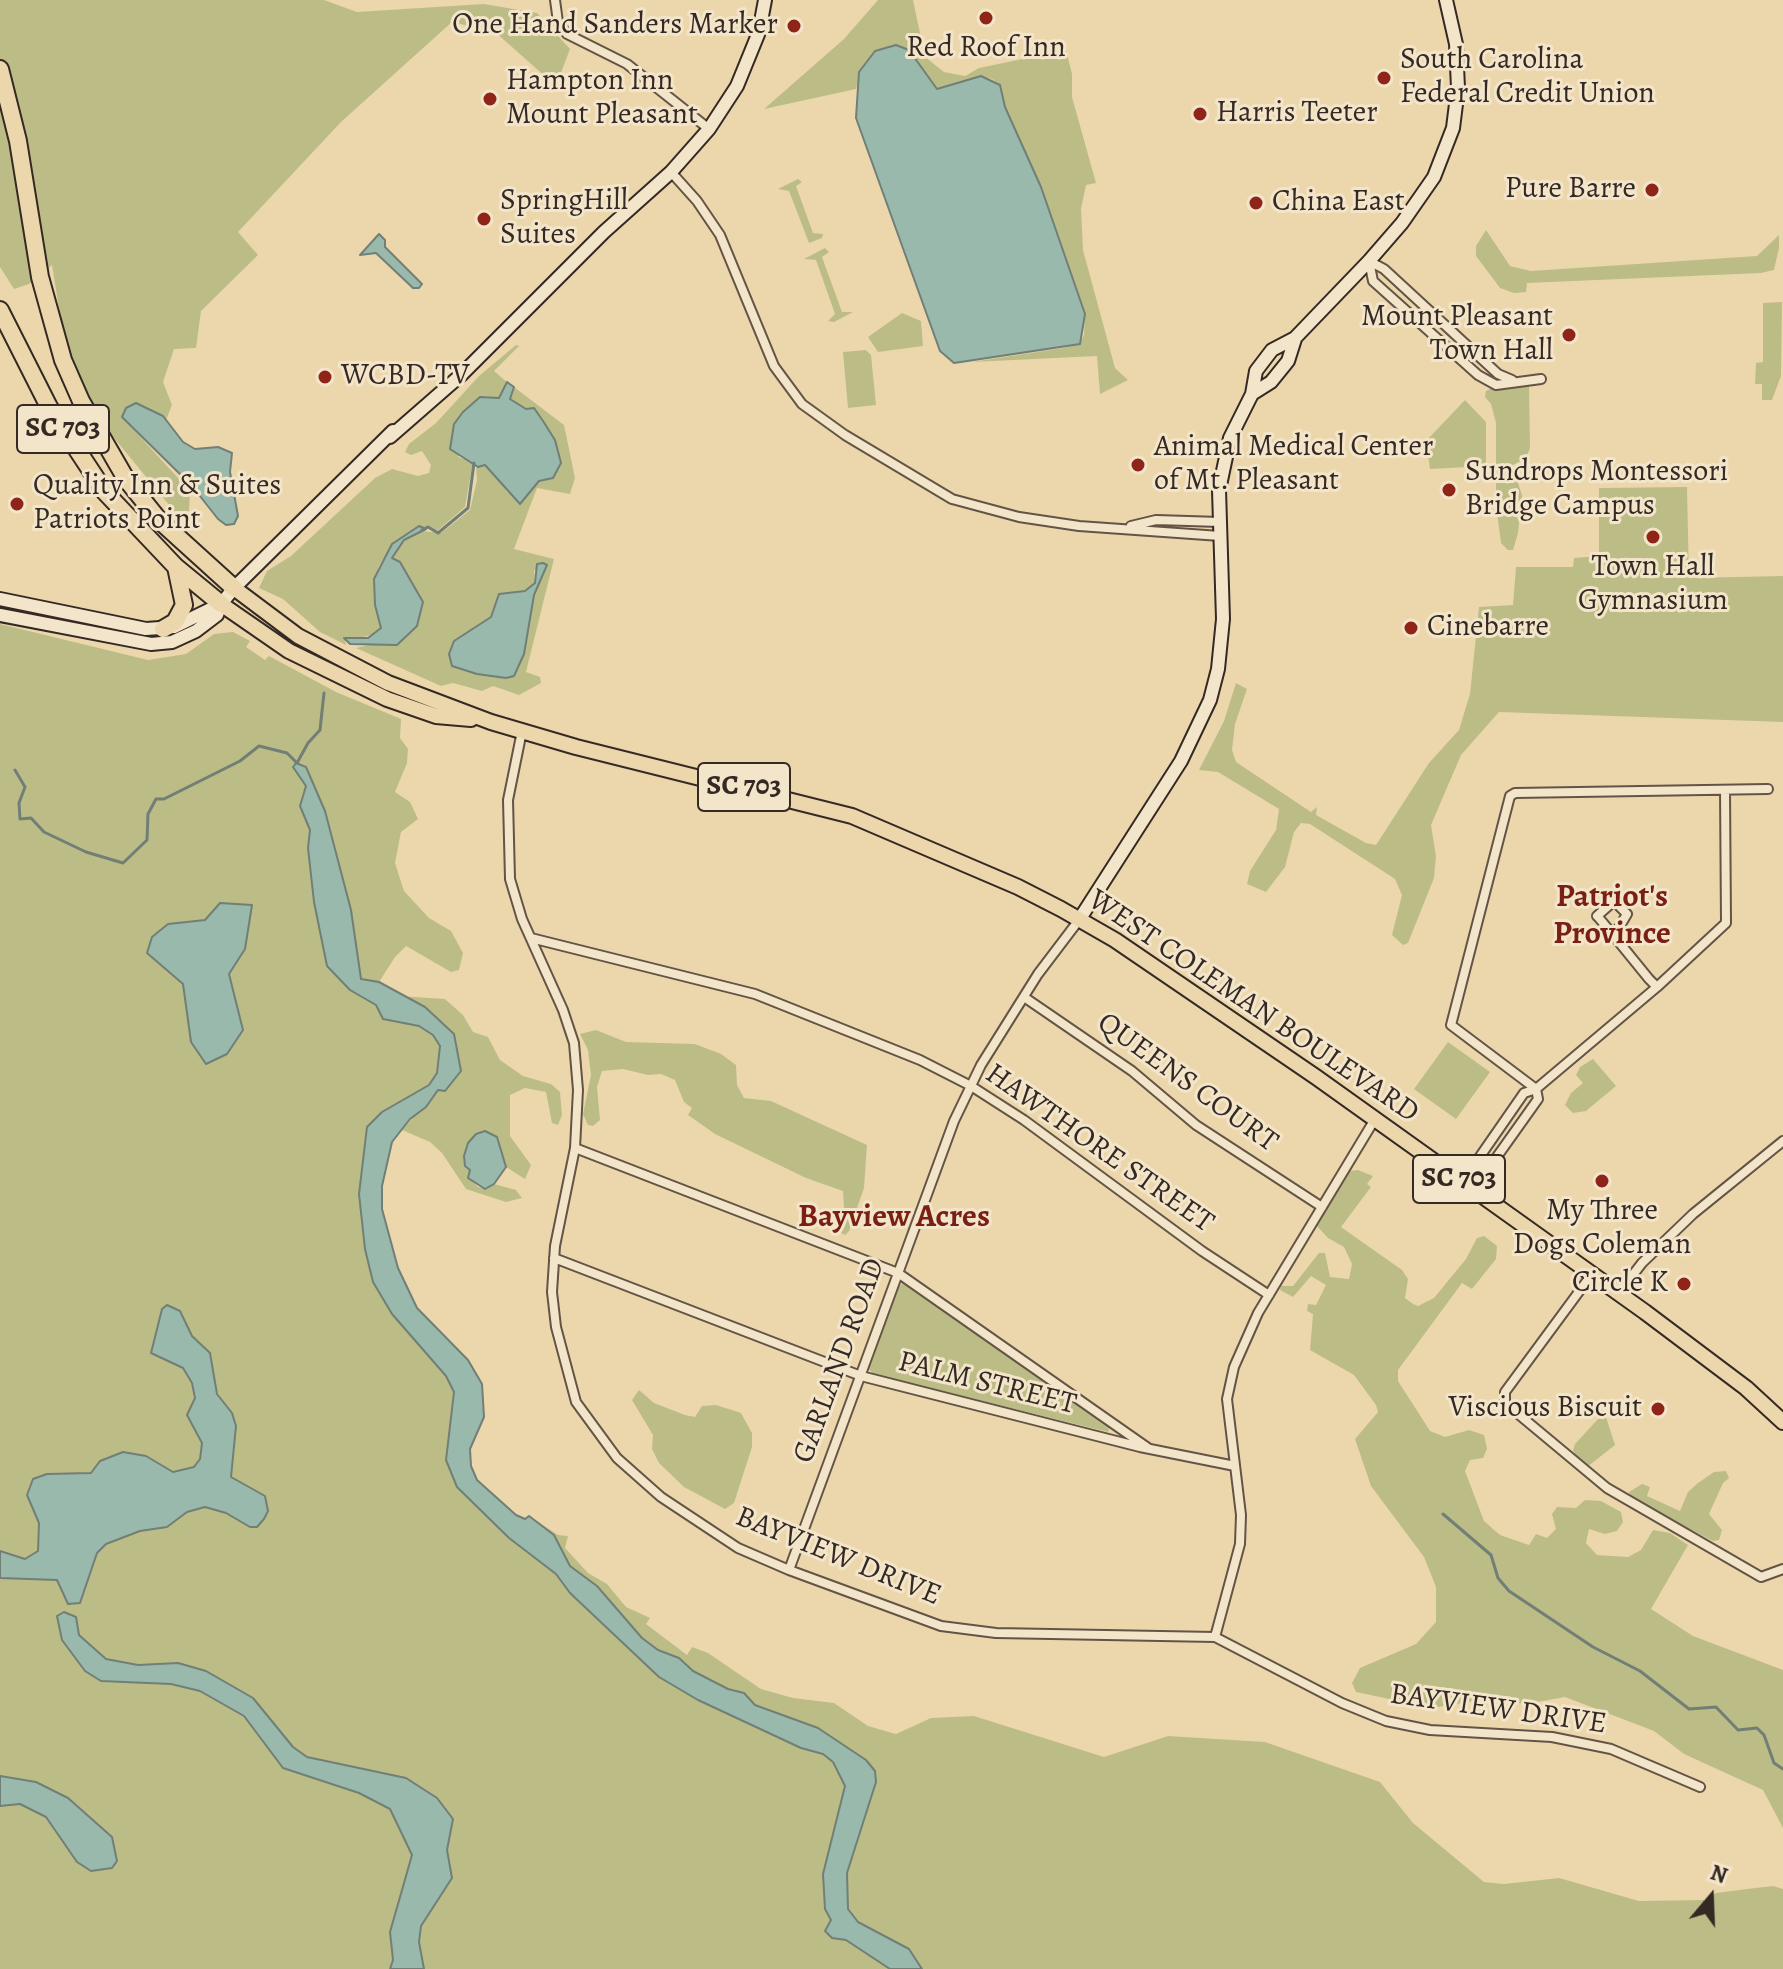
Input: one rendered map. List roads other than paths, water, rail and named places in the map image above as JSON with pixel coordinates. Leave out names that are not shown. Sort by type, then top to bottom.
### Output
[{"type":"highway","name":"SC 703","points":[[0,69],[18,141],[40,277],[63,360],[105,446],[159,520],[234,588]]},
{"type":"highway","name":"SC 703","points":[[0,310],[49,407],[105,492],[176,567],[221,604]]},
{"type":"highway","points":[[163,629],[175,622],[184,605],[176,567]]},
{"type":"main road","name":"WEST COLEMAN BOULEVARD","points":[[234,588],[298,636],[375,676],[491,722],[852,816],[1018,887],[1115,940],[1375,1119],[1619,1293],[1746,1388],[1783,1422]]},
{"type":"main road","name":"WEST COLEMAN BOULEVARD","points":[[221,604],[289,651],[387,699],[436,716],[491,722]]},
{"type":"street","points":[[555,0],[558,22],[567,34],[627,64],[709,129]]},
{"type":"street","points":[[0,615],[151,644],[172,642],[196,631],[217,615],[221,604],[234,588],[671,172],[709,129],[737,86],[759,32],[765,0]]},
{"type":"street","points":[[1079,920],[1181,761],[1210,700],[1221,640],[1219,490],[1225,457],[1252,394],[1256,371],[1272,350],[1295,338],[1369,261],[1402,223],[1434,177],[1453,128],[1459,71],[1446,0]]},
{"type":"street","points":[[671,172],[697,201],[720,235],[774,366],[802,404],[845,435],[952,499],[1019,517],[1079,526],[1127,527],[1156,520],[1220,529]]},
{"type":"street","points":[[1369,261],[1373,281],[1478,375],[1496,385],[1541,379]]},
{"type":"street","points":[[1369,261],[1384,269],[1498,374],[1515,381]]},
{"type":"street","points":[[1252,394],[1271,382],[1288,361],[1295,338]]},
{"type":"street","points":[[0,599],[163,629],[221,604]]},
{"type":"street","name":"BAYVIEW DRIVE","points":[[522,731],[511,776],[507,838],[513,893],[574,1043],[578,1090],[575,1148],[554,1258],[552,1292],[563,1362],[576,1402],[594,1430],[623,1464],[693,1520],[738,1548],[941,1626],[996,1633],[1215,1637],[1342,1703],[1386,1721],[1430,1730],[1552,1737],[1611,1749],[1700,1787]]},
{"type":"street","points":[[1468,1185],[1538,1099],[1536,1089],[1451,1025],[1450,1018],[1506,801],[1515,793],[1768,789]]},
{"type":"street","points":[[1468,1185],[1524,1093],[1536,1089],[1657,987],[1726,923],[1729,914],[1725,790]]},
{"type":"street","name":"GARLAND ROAD","points":[[789,1570],[954,1121],[971,1086],[1024,997],[1079,920]]},
{"type":"street","points":[[1614,936],[1657,987]]},
{"type":"street","name":"HAWTHORE STREET","points":[[531,938],[669,970],[766,998],[860,1034],[971,1086],[1045,1134],[1202,1251],[1269,1295]]},
{"type":"street","name":"QUEENS COURT","points":[[1024,997],[1132,1071],[1196,1125],[1322,1207]]},
{"type":"street","points":[[1215,1637],[1240,1544],[1227,1399],[1243,1340],[1375,1119]]},
{"type":"street","points":[[1619,1293],[1642,1263],[1693,1214],[1752,1170],[1783,1141]]},
{"type":"street","points":[[575,1148],[898,1273],[1151,1450]]},
{"type":"street","name":"PALM STREET","points":[[554,1258],[861,1376],[1151,1450],[1235,1466]]},
{"type":"street","points":[[1592,1274],[1505,1392],[1505,1403],[1607,1488],[1761,1577],[1783,1569]]},
{"type":"waterway","points":[[422,530],[428,527],[438,533],[468,508],[474,463]]},
{"type":"waterway","points":[[15,770],[25,787],[19,803],[20,819],[31,818],[44,832],[86,852],[123,863],[147,840],[148,814],[156,799],[164,799],[240,761],[259,746],[287,753],[297,763],[308,743],[320,730],[324,693]]},
{"type":"waterway","points":[[1443,1514],[1491,1555],[1498,1578],[1509,1591],[1593,1647],[1640,1671],[1689,1709],[1716,1707],[1738,1730],[1757,1728],[1764,1735],[1774,1763],[1783,1769]]},
{"type":"place","name":"Red Roof Inn","points":[[986,18]]},
{"type":"place","name":"One Hand Sanders Marker","points":[[794,26]]},
{"type":"place","name":"South Carolina Federal Credit Union","points":[[1384,78]]},
{"type":"place","name":"Hampton Inn Mount Pleasant","points":[[490,99]]},
{"type":"place","name":"Harris Teeter","points":[[1200,114]]},
{"type":"place","name":"Pure Barre","points":[[1652,190]]},
{"type":"place","name":"China East","points":[[1256,203]]},
{"type":"place","name":"SpringHill Suites","points":[[484,219]]},
{"type":"place","name":"Mount Pleasant Town Hall","points":[[1569,335]]},
{"type":"place","name":"WCBD-TV","points":[[325,377]]},
{"type":"place","name":"Animal Medical Center of Mt. Pleasant","points":[[1138,465]]},
{"type":"place","name":"Sundrops Montessori Bridge Campus","points":[[1449,490]]},
{"type":"place","name":"Quality Inn & Suites Patriots Point","points":[[17,504]]},
{"type":"place","name":"Town Hall Gymnasium","points":[[1653,537]]},
{"type":"place","name":"Cinebarre","points":[[1411,628]]},
{"type":"place","name":"My Three Dogs Coleman","points":[[1602,1181]]},
{"type":"place","name":"Circle K","points":[[1684,1284]]},
{"type":"place","name":"Viscious Biscuit","points":[[1658,1409]]},
{"type":"district","name":"Patriot's Province","points":[[1612,916]]},
{"type":"district","name":"Bayview Acres","points":[[894,1218]]}]
